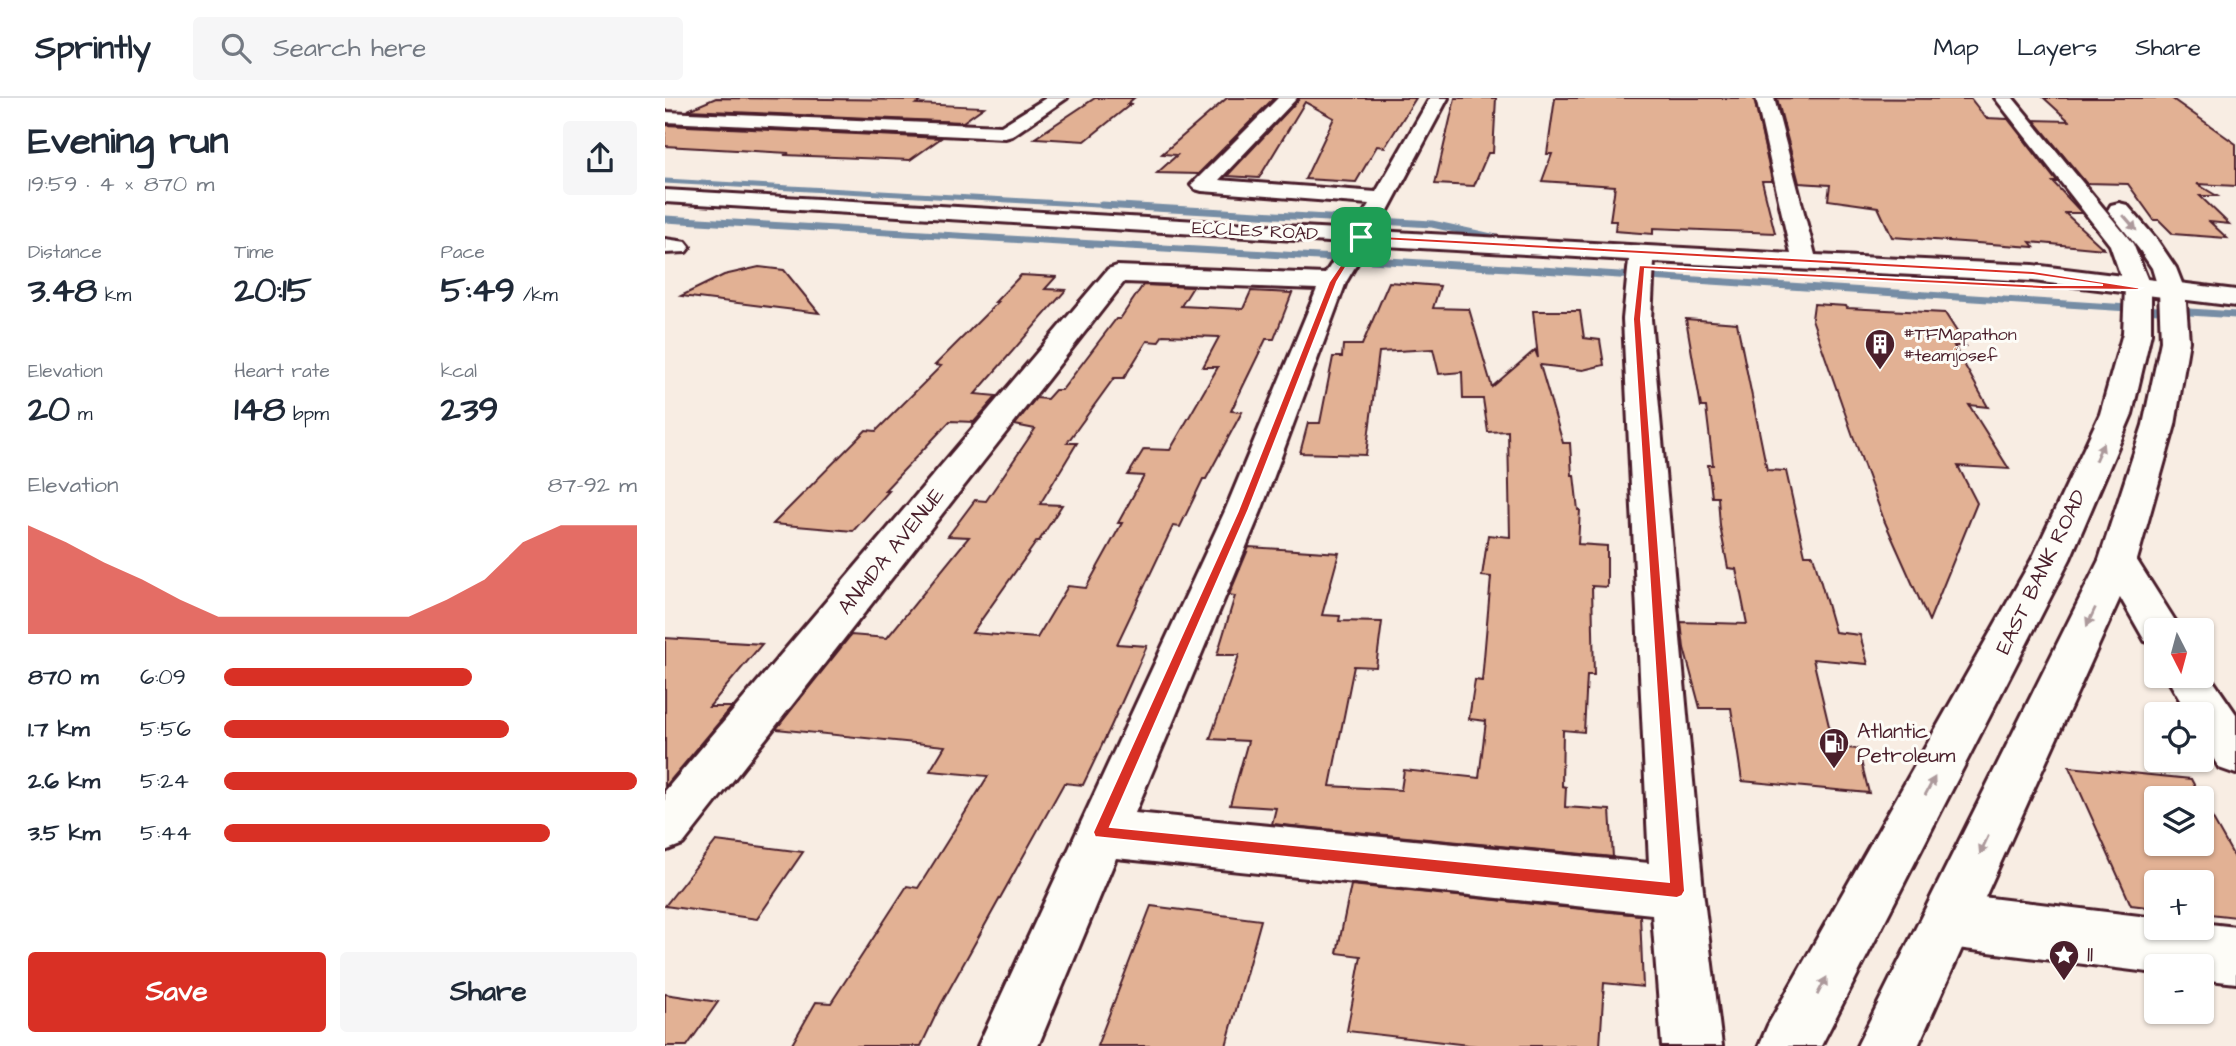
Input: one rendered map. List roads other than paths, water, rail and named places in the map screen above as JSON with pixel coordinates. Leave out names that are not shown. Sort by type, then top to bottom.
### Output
[{"type":"street","points":[[665,107],[686,98]]},
{"type":"street","points":[[665,117],[1005,132],[1058,98]]},
{"type":"street","points":[[1288,98],[1202,186],[1357,242]]},
{"type":"street","points":[[1008,1046],[1243,511],[1357,242],[1439,98]]},
{"type":"street","points":[[1765,98],[1805,262]]},
{"type":"street","points":[[2004,98],[2121,244],[2155,309]]},
{"type":"street","points":[[1887,1046],[2118,560],[2159,425],[2155,309],[2164,268],[2149,245],[2021,98]]},
{"type":"street","points":[[822,124],[858,104]]},
{"type":"street","name":"ECCLES ROAD","points":[[665,196],[1357,242],[1641,270],[2042,287],[2155,309]]},
{"type":"street","name":"ECCLES ROAD","points":[[665,210],[1357,242]]},
{"type":"street","name":"ANAIDA AVENUE","points":[[665,828],[1117,274],[1357,242]]},
{"type":"street","name":"ECCLES ROAD","points":[[1641,270],[1805,262],[2033,273],[2155,309]]},
{"type":"street","points":[[1641,270],[1637,319],[1677,891],[1692,1046]]},
{"type":"street","points":[[2155,309],[2236,298]]},
{"type":"street","name":"EAST BANK ROAD","points":[[1789,1046],[2051,559],[2116,414],[2155,309]]},
{"type":"street","points":[[2118,560],[2153,618]]},
{"type":"street","points":[[2195,688],[2236,754]]},
{"type":"street","points":[[1100,832],[1677,891]]},
{"type":"street","points":[[1949,920],[2236,955]]},
{"type":"waterway","points":[[665,181],[1133,207]]},
{"type":"waterway","points":[[1102,205],[1432,224],[1510,241]]},
{"type":"waterway","points":[[665,219],[1542,270],[2236,315]]},
{"type":"place","name":"#TFMapathon #teamjosef","points":[[1880,371]]},
{"type":"place","name":"Atlantic Petroleum","points":[[1834,770]]},
{"type":"place","name":"11","points":[[2064,982]]}]
